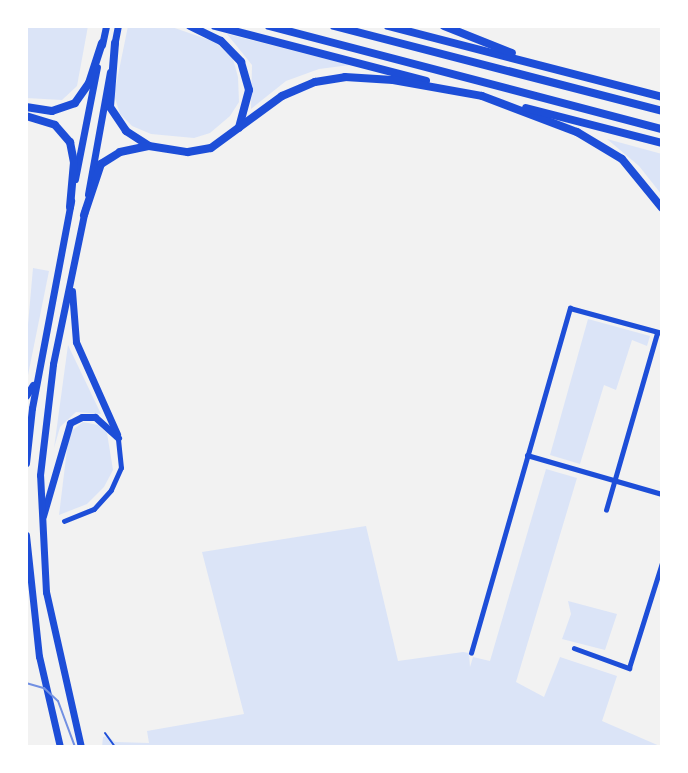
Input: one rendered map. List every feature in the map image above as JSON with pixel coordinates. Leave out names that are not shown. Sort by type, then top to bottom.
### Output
[{"type":"highway","points":[[190,26],[222,41],[241,62],[249,90],[239,129]]},
{"type":"highway","points":[[215,26],[662,142]]},
{"type":"highway","points":[[269,26],[662,129]]},
{"type":"highway","points":[[334,26],[662,111]]},
{"type":"highway","points":[[388,26],[662,97]]},
{"type":"highway","points":[[444,26],[564,72]]},
{"type":"highway","points":[[26,107],[51,111],[75,103],[89,83],[102,43]]},
{"type":"highway","points":[[115,43],[110,107],[121,126],[149,146]]},
{"type":"highway","points":[[84,215],[102,164],[120,152],[149,146],[203,150],[239,129],[282,96],[334,78],[393,80],[482,96],[606,146],[640,176],[662,208]]},
{"type":"highway","points":[[26,116],[55,125],[71,142],[75,162],[70,207]]},
{"type":"main road","points":[[26,463],[28,430],[106,26]]},
{"type":"main road","points":[[81,747],[54,635],[41,538],[40,475],[45,409],[118,26]]},
{"type":"main road","points":[[72,277],[76,342],[118,438]]},
{"type":"main road","points":[[26,396],[34,381],[56,278]]},
{"type":"main road","points":[[41,538],[48,491],[70,423],[82,417],[95,418],[118,438]]},
{"type":"main road","points":[[26,535],[38,656],[60,747]]},
{"type":"street","points":[[471,653],[570,308],[659,333],[606,510]]},
{"type":"street","points":[[64,521],[94,509],[111,490],[122,459],[118,438]]},
{"type":"street","points":[[527,455],[662,494]]},
{"type":"street","points":[[574,648],[629,668],[662,563]]},
{"type":"path","points":[[105,733],[115,747]]},
{"type":"shaded area","points":[[26,26],[88,26],[77,86],[62,100],[26,98]]},
{"type":"shaded area","points":[[128,26],[169,26],[215,42],[233,59],[238,77],[239,102],[230,116],[210,133],[194,138],[151,134],[132,126],[120,114],[114,95]]},
{"type":"shaded area","points":[[227,34],[350,65],[319,69],[286,81],[251,109],[252,65]]},
{"type":"shaded area","points":[[607,139],[662,154],[662,195],[639,166]]},
{"type":"shaded area","points":[[33,268],[49,271],[26,385],[26,347]]},
{"type":"shaded area","points":[[588,319],[650,336],[647,346],[632,340],[616,390],[604,385],[580,464],[550,455]]},
{"type":"shaded area","points":[[68,345],[101,414],[76,412],[60,427],[54,448]]},
{"type":"shaded area","points":[[83,422],[98,425],[107,433],[113,470],[104,487],[87,504],[59,515],[69,433]]},
{"type":"shaded area","points":[[546,469],[577,478],[516,682],[544,697],[560,657],[617,676],[602,721],[662,747],[102,747],[103,737],[108,736],[115,742],[149,743],[147,731],[244,714],[202,552],[366,526],[398,661],[463,652],[469,653],[470,667],[473,657],[490,661]]},
{"type":"shaded area","points":[[568,601],[617,614],[605,650],[562,639],[571,614]]},
{"type":"tram line","points":[[26,683],[44,688],[58,701],[75,747]]}]
